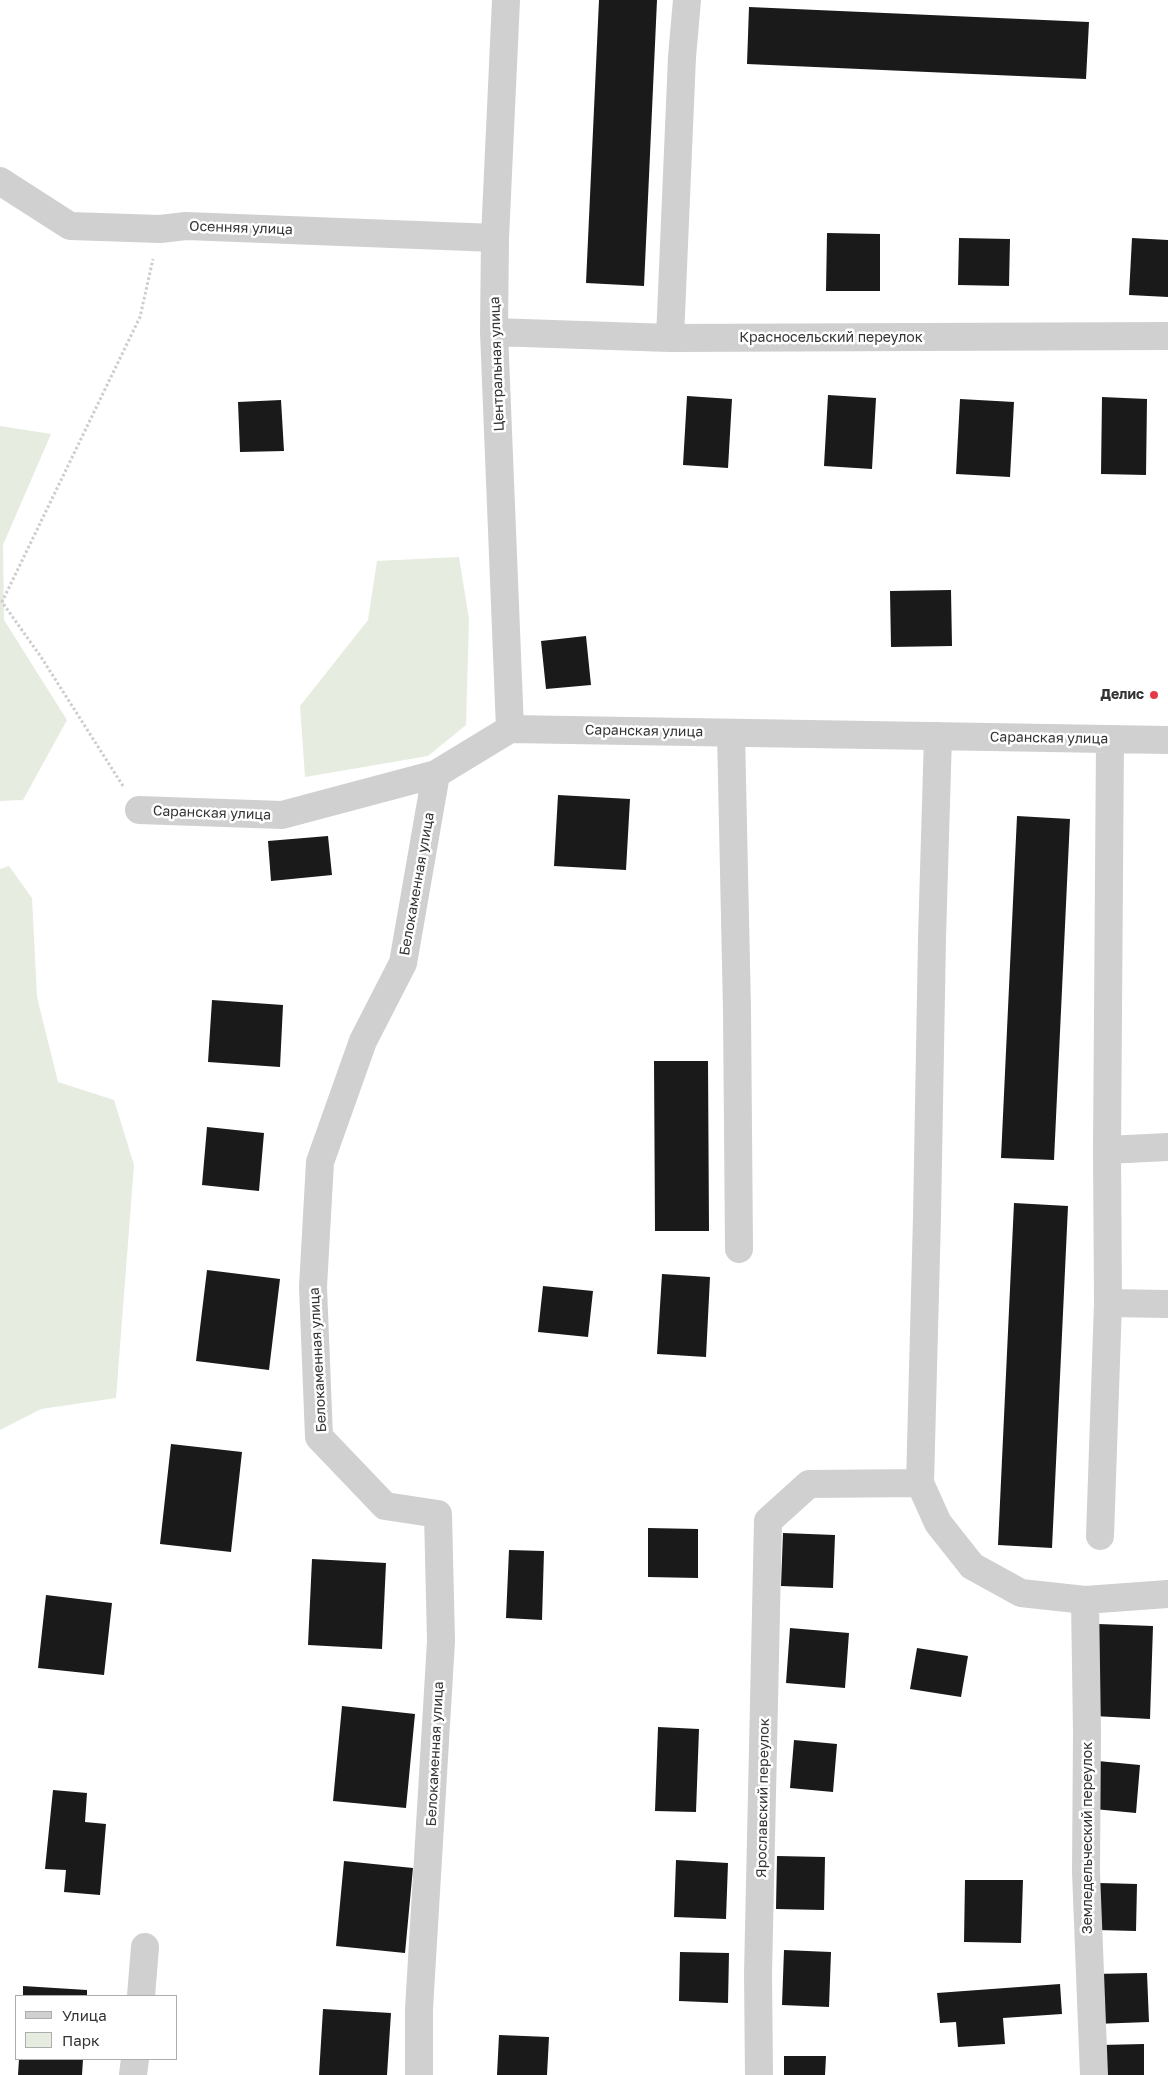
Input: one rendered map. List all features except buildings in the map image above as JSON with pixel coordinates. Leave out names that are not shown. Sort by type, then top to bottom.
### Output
[{"type":"street","name":"Центральная улица","points":[[506,0],[494,238],[494,332],[510,728]]},
{"type":"street","points":[[670,338],[682,57],[687,0]]},
{"type":"street","name":"Осенняя улица","points":[[0,181],[70,226],[160,229],[196,226],[494,238]]},
{"type":"street","name":"Красносельский переулок","points":[[494,332],[670,338],[1168,336]]},
{"type":"street","name":"Саранская улица","points":[[139,810],[282,815],[436,774],[510,728],[1168,740]]},
{"type":"street","points":[[731,732],[737,1010],[739,1249]]},
{"type":"street","points":[[938,736],[920,1483],[938,1523],[972,1566],[1021,1593],[1085,1600],[1168,1594]]},
{"type":"street","points":[[1100,1536],[1108,1303],[1107,1150],[1110,739]]},
{"type":"street","name":"Белокаменная улица","points":[[419,2075],[419,2009],[441,1641],[438,1514],[385,1506],[319,1437],[313,1287],[320,1162],[363,1041],[403,963],[436,774]]},
{"type":"street","points":[[1107,1150],[1168,1147]]},
{"type":"street","points":[[1108,1303],[1168,1304]]},
{"type":"street","name":"Ярославский переулок","points":[[759,2075],[758,1974],[768,1521],[809,1484],[920,1483]]},
{"type":"street","name":"Земледельческий переулок","points":[[1085,1600],[1088,1732],[1086,1872],[1094,2075]]},
{"type":"street","points":[[141,1995],[145,1947]]},
{"type":"street","points":[[133,2075],[134,2060]]},
{"type":"path","points":[[139,810],[41,657],[2,602],[140,317],[160,229]]},
{"type":"green space","points":[[0,426],[51,434],[3,545],[4,620],[67,720],[23,800],[0,801]]},
{"type":"green space","points":[[459,557],[469,619],[466,725],[428,756],[305,777],[300,706],[368,620],[377,561]]},
{"type":"green space","points":[[9,866],[32,898],[37,997],[58,1082],[114,1100],[134,1165],[116,1398],[41,1409],[0,1430],[0,869]]},
{"type":"place","name":"Делис","points":[[1154,695]]}]
